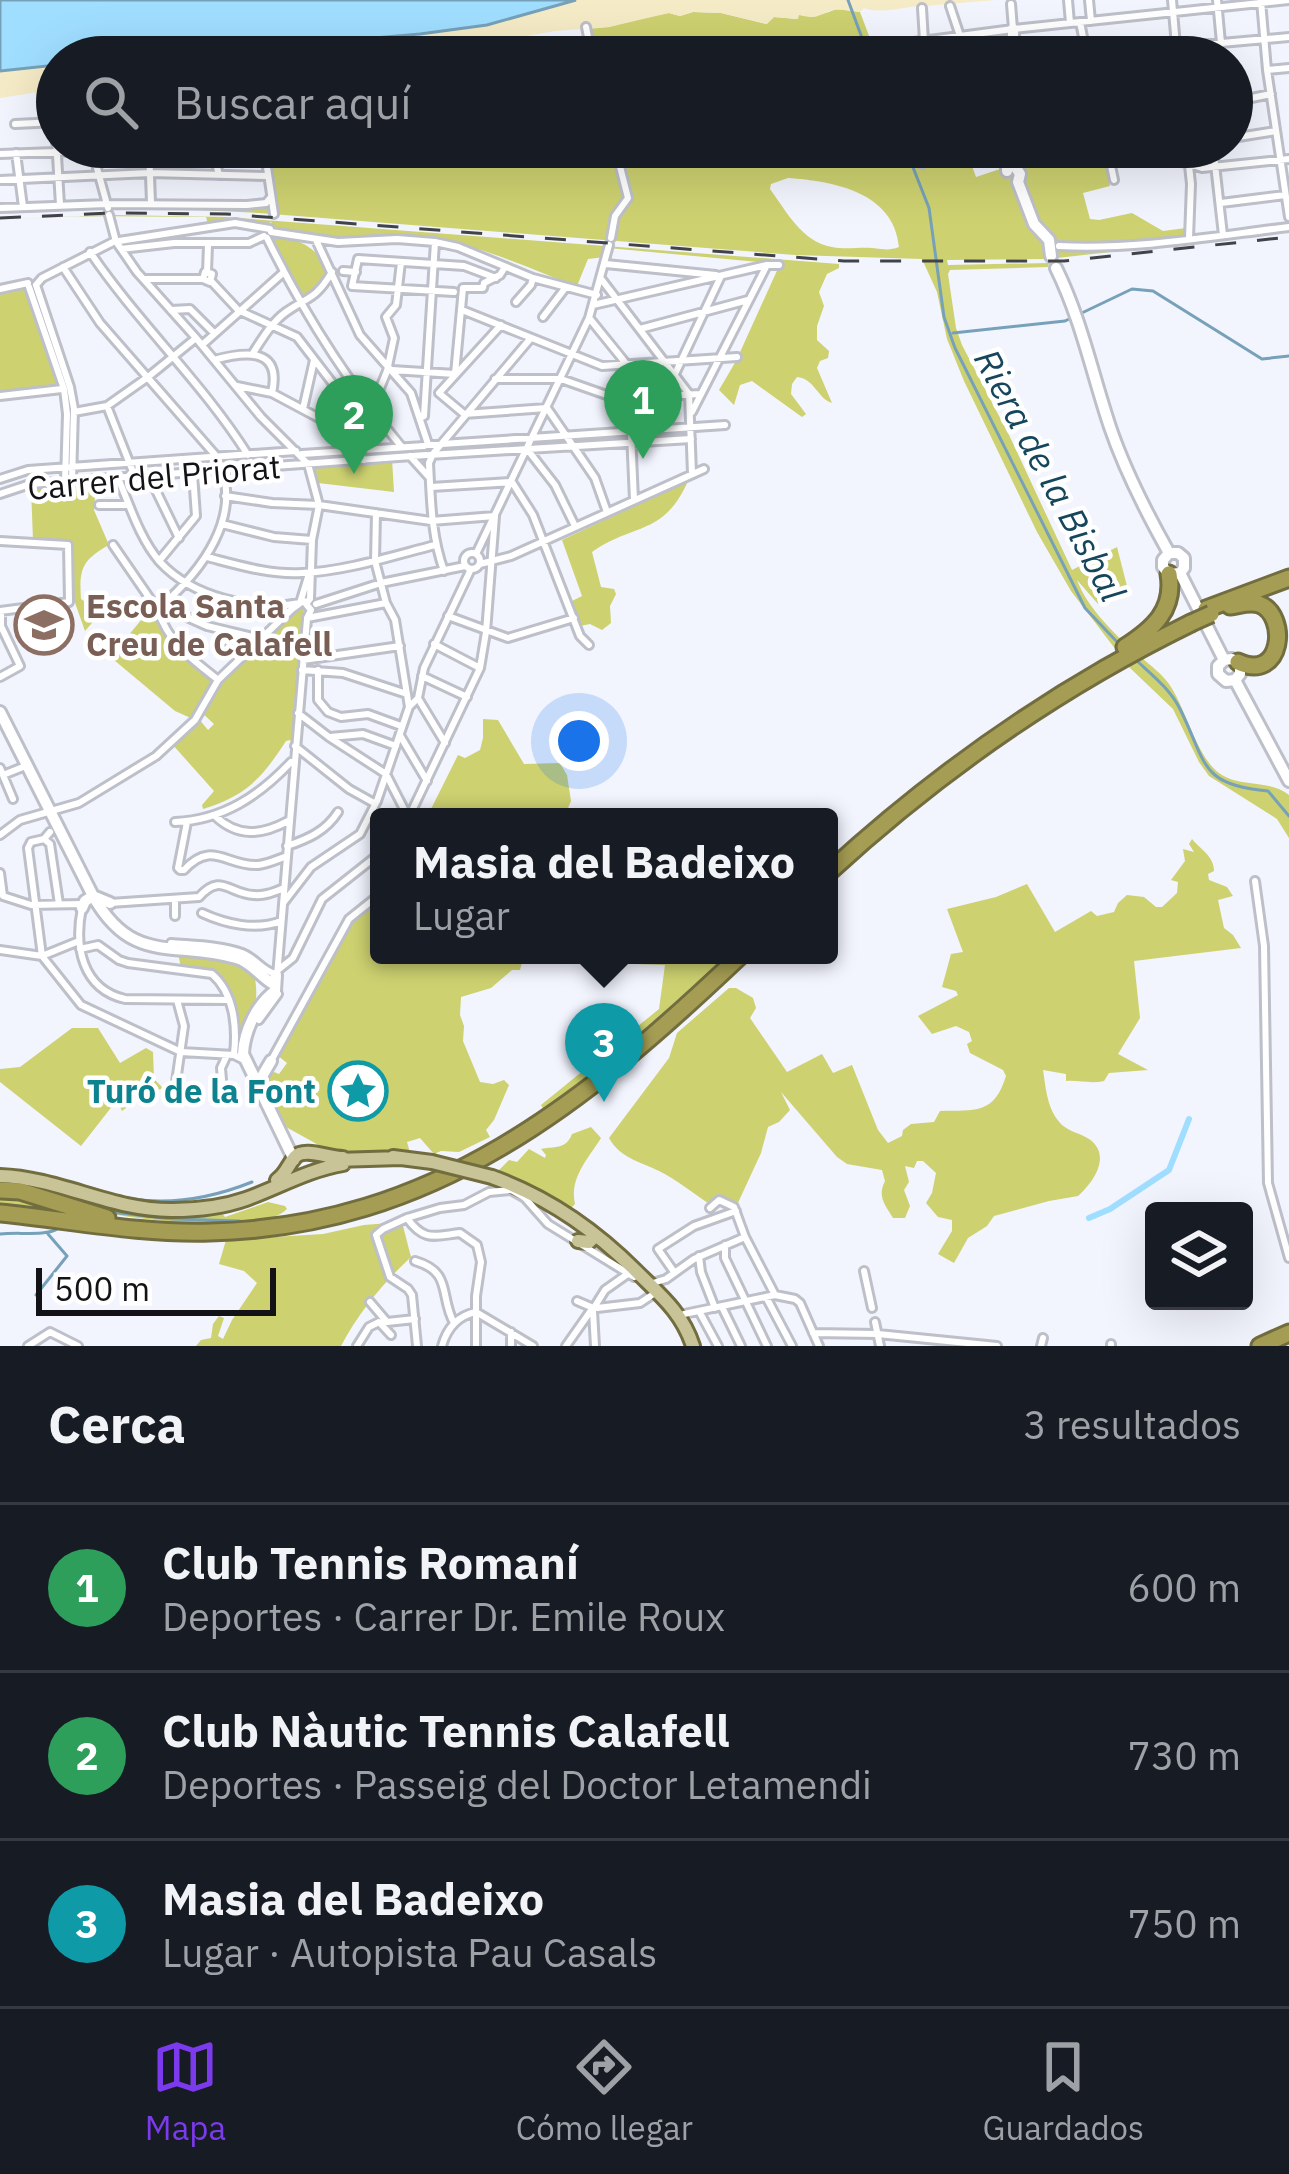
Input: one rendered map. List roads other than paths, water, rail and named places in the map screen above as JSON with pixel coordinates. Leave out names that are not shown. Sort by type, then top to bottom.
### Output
[{"type":"highway","points":[[1138,644],[1162,616],[1174,574]]},
{"type":"highway","points":[[838,860],[900,801],[1010,720],[1138,644],[1282,583]]},
{"type":"highway","points":[[1230,606],[1282,583]]},
{"type":"highway","points":[[1208,612],[1255,603],[1278,617],[1283,631],[1280,649],[1269,662],[1250,667],[1231,661]]},
{"type":"highway","points":[[0,1214],[194,1225],[257,1223],[338,1210],[413,1185],[483,1152],[559,1102],[726,964]]},
{"type":"highway","points":[[0,1214],[164,1232],[262,1229],[349,1213],[427,1186],[487,1156],[556,1112],[645,1042],[727,964]]},
{"type":"highway","points":[[0,1190],[20,1191],[110,1219]]},
{"type":"highway","points":[[1260,1346],[1287,1334]]},
{"type":"main road","points":[[275,1184],[300,1164],[310,1162],[308,1151],[328,1158],[400,1158],[491,1177],[580,1225],[619,1256],[681,1320],[692,1346]]},
{"type":"main road","points":[[300,1164],[400,1158]]},
{"type":"main road","points":[[300,1164],[432,1163]]},
{"type":"main road","points":[[0,1176],[46,1182],[135,1207],[172,1210],[232,1203],[275,1184],[343,1164]]},
{"type":"main road","points":[[491,1177],[560,1209],[612,1247],[682,1319],[692,1346]]},
{"type":"main road","points":[[580,1225],[589,1244]]},
{"type":"street","points":[[1068,0],[1070,23]]},
{"type":"street","points":[[1089,0],[1091,21]]},
{"type":"street","points":[[1172,0],[1175,36]]},
{"type":"street","points":[[950,6],[958,36],[1217,4],[1289,0]]},
{"type":"street","points":[[1261,2],[1289,218]]},
{"type":"street","points":[[1011,4],[1013,36]]},
{"type":"street","points":[[1217,4],[1220,36]]},
{"type":"street","points":[[922,8],[925,36]]},
{"type":"street","points":[[1080,22],[1083,36]]},
{"type":"street","points":[[586,27],[588,36]]},
{"type":"street","points":[[1253,41],[1289,37]]},
{"type":"street","points":[[1268,70],[1289,68]]},
{"type":"street","points":[[1253,97],[1271,94]]},
{"type":"street","points":[[15,124],[36,123]]},
{"type":"street","points":[[1253,134],[1276,131]]},
{"type":"street","points":[[0,154],[36,152]]},
{"type":"street","points":[[16,153],[23,207]]},
{"type":"street","points":[[1253,164],[1285,160]]},
{"type":"street","points":[[58,168],[60,205]]},
{"type":"street","points":[[97,168],[117,242],[234,386],[308,464],[319,505],[312,540],[281,921],[270,980],[243,1046],[221,1068],[222,1080]]},
{"type":"street","points":[[150,168],[151,203]]},
{"type":"street","points":[[216,168],[218,175]]},
{"type":"street","points":[[117,242],[252,243],[267,233],[273,217],[267,168]]},
{"type":"street","points":[[480,564],[476,554],[589,318],[615,216],[628,198],[620,168]]},
{"type":"street","points":[[1012,168],[1085,341],[1128,473],[1169,553]]},
{"type":"street","points":[[1112,168],[1114,180]]},
{"type":"street","points":[[1189,238],[1190,168]]},
{"type":"street","points":[[1215,168],[1223,235]]},
{"type":"street","points":[[0,180],[150,173],[268,176]]},
{"type":"street","points":[[1220,203],[1287,195]]},
{"type":"street","points":[[0,208],[248,205],[266,203],[271,197]]},
{"type":"street","points":[[0,289],[33,283],[117,242],[241,224],[319,245],[397,239],[435,242],[533,278],[597,295]]},
{"type":"street","points":[[1049,248],[1289,227]]},
{"type":"street","points":[[267,233],[302,304],[368,413]]},
{"type":"street","points":[[421,417],[435,242]]},
{"type":"street","points":[[208,244],[207,277],[238,310],[297,337],[340,393],[401,446]]},
{"type":"street","points":[[319,245],[360,335],[411,394],[421,417],[434,545],[444,571]]},
{"type":"street","points":[[90,252],[248,454]]},
{"type":"street","points":[[454,292],[352,286],[358,260],[464,266],[496,278]]},
{"type":"street","points":[[345,432],[368,413],[390,367],[394,338],[386,317],[397,305],[401,262]]},
{"type":"street","points":[[606,264],[722,276]]},
{"type":"street","points":[[690,415],[767,265]]},
{"type":"street","points":[[593,305],[779,266]]},
{"type":"street","points":[[63,267],[100,323],[217,457],[224,471],[222,524],[207,557],[159,608]]},
{"type":"street","points":[[455,374],[463,288],[483,288],[505,267]]},
{"type":"street","points":[[71,412],[107,406],[172,357],[214,333],[285,271]]},
{"type":"street","points":[[343,271],[356,272]]},
{"type":"street","points":[[254,353],[272,326],[321,289],[332,272]]},
{"type":"street","points":[[675,374],[722,276]]},
{"type":"street","points":[[145,279],[207,277]]},
{"type":"street","points":[[516,302],[533,278]]},
{"type":"street","points":[[602,280],[689,394],[692,474]]},
{"type":"street","points":[[33,283],[71,412]]},
{"type":"street","points":[[543,317],[566,287]]},
{"type":"street","points":[[640,328],[748,300]]},
{"type":"street","points":[[171,310],[190,309],[214,333]]},
{"type":"street","points":[[461,310],[602,366],[737,357]]},
{"type":"street","points":[[589,318],[628,366],[634,500]]},
{"type":"street","points":[[501,325],[439,393],[464,415],[547,408]]},
{"type":"street","points":[[441,444],[531,338]]},
{"type":"street","points":[[214,360],[254,353],[269,362],[276,376],[272,393]]},
{"type":"street","points":[[55,355],[70,387],[69,482]]},
{"type":"street","points":[[303,409],[314,360]]},
{"type":"street","points":[[390,367],[455,374]]},
{"type":"street","points":[[495,379],[561,379],[615,398],[701,394]]},
{"type":"street","points":[[234,386],[272,393],[345,432],[364,460]]},
{"type":"street","points":[[0,396],[64,389]]},
{"type":"street","points":[[107,406],[136,477]]},
{"type":"street","points":[[547,408],[595,478],[607,512]]},
{"type":"street","points":[[0,479],[22,471],[248,454],[401,446],[427,451],[526,448],[725,425]]},
{"type":"street","points":[[427,451],[441,444],[565,435],[691,439]]},
{"type":"street","points":[[526,448],[555,485],[575,526]]},
{"type":"street","name":"Carrer del Priorat","points":[[0,494],[26,485],[364,460],[427,451]]},
{"type":"street","points":[[410,456],[430,483]]},
{"type":"street","points":[[0,835],[20,820],[87,799],[156,756],[193,723],[218,680],[262,639],[308,606],[381,583],[511,556],[704,469]]},
{"type":"street","points":[[159,561],[196,516],[193,474]]},
{"type":"street","points":[[149,476],[179,538]]},
{"type":"street","points":[[118,478],[159,561],[186,581],[234,601],[274,607],[386,603]]},
{"type":"street","points":[[430,483],[512,482]]},
{"type":"street","points":[[512,482],[533,515],[580,636],[589,645]]},
{"type":"street","points":[[226,496],[431,521],[496,516]]},
{"type":"street","points":[[99,505],[129,505]]},
{"type":"street","points":[[374,808],[409,707],[395,620],[375,561],[376,513]]},
{"type":"street","points":[[410,808],[480,668],[496,516]]},
{"type":"street","points":[[222,524],[274,538],[312,540]]},
{"type":"street","points":[[0,541],[68,545],[70,602],[1,611],[1,626],[20,666],[0,677]]},
{"type":"street","points":[[113,545],[159,608],[168,636],[218,680]]},
{"type":"street","points":[[207,557],[268,571],[310,573],[434,545]]},
{"type":"street","points":[[1169,553],[1162,563],[1174,574],[1240,674],[1226,681],[1218,666],[1231,661]]},
{"type":"street","points":[[1169,553],[1184,559],[1184,568],[1174,574]]},
{"type":"street","points":[[409,707],[418,698],[434,644],[468,568],[466,556],[476,554]]},
{"type":"street","points":[[308,606],[304,588],[310,573]]},
{"type":"street","points":[[159,608],[231,634],[262,639]]},
{"type":"street","points":[[448,616],[508,638],[574,618]]},
{"type":"street","points":[[249,637],[250,626]]},
{"type":"street","points":[[219,645],[231,634]]},
{"type":"street","points":[[434,644],[480,668]]},
{"type":"street","points":[[303,660],[400,646]]},
{"type":"street","points":[[302,670],[352,675],[407,694]]},
{"type":"street","points":[[318,670],[318,700],[328,712],[340,717],[368,714],[403,726]]},
{"type":"street","points":[[422,676],[467,697]]},
{"type":"street","points":[[1235,680],[1289,782]]},
{"type":"street","points":[[418,698],[445,743]]},
{"type":"street","points":[[0,712],[22,767],[48,812]]},
{"type":"street","points":[[298,713],[386,774],[403,808]]},
{"type":"street","points":[[4,729],[48,812],[59,904]]},
{"type":"street","points":[[329,737],[363,734],[397,746]]},
{"type":"street","points":[[400,736],[427,781]]},
{"type":"street","points":[[295,746],[376,804]]},
{"type":"street","points":[[175,822],[215,816],[258,793],[294,759]]},
{"type":"street","points":[[14,799],[1,774],[22,767]]},
{"type":"street","points":[[287,846],[315,835],[338,812]]},
{"type":"street","points":[[282,905],[311,867],[360,834],[370,815]]},
{"type":"street","points":[[215,816],[229,828],[247,833],[266,831],[289,820]]},
{"type":"street","points":[[188,821],[180,870],[210,855],[255,865],[286,856]]},
{"type":"street","points":[[52,836],[91,903],[121,932],[149,946],[239,958],[270,980],[279,978],[278,992],[259,1020]]},
{"type":"street","points":[[52,836],[28,848],[34,905],[42,956],[74,998],[86,1010],[181,1052],[235,1057],[254,1065],[271,1061]]},
{"type":"street","points":[[270,980],[297,951],[322,899],[370,861]]},
{"type":"street","points":[[0,873],[3,896],[34,905],[175,900],[200,897],[216,885],[254,896],[284,888]]},
{"type":"street","points":[[1255,881],[1264,946],[1268,1183],[1289,1258]]},
{"type":"street","points":[[175,900],[176,916]]},
{"type":"street","points":[[257,1085],[349,919],[370,902]]},
{"type":"street","points":[[91,903],[80,945],[85,969],[108,994],[124,999],[228,1000]]},
{"type":"street","points":[[202,913],[259,928],[281,921]]},
{"type":"street","points":[[171,943],[249,956],[270,980]]},
{"type":"street","points":[[0,950],[42,956],[98,945],[128,963],[212,974],[220,981],[236,1027],[235,1057],[257,1085],[300,1164]]},
{"type":"street","points":[[176,1082],[184,1026],[177,1000]]},
{"type":"street","points":[[280,1129],[308,1151]]},
{"type":"street","points":[[417,1346],[414,1302],[408,1289],[390,1277],[376,1235],[406,1218],[464,1205],[503,1189],[519,1194],[548,1224],[589,1244],[656,1289],[684,1314],[692,1346]]},
{"type":"street","points":[[710,1208],[719,1200],[734,1207],[792,1346]]},
{"type":"street","points":[[674,1272],[658,1249],[694,1226],[736,1211]]},
{"type":"street","points":[[406,1218],[427,1237],[460,1233],[477,1245],[481,1262],[476,1346]]},
{"type":"street","points":[[577,1301],[594,1308],[640,1304],[674,1272],[745,1237]]},
{"type":"street","points":[[725,1245],[725,1258],[767,1346]]},
{"type":"street","points":[[700,1256],[701,1272],[741,1346]]},
{"type":"street","points":[[415,1261],[430,1266],[441,1277],[454,1324]]},
{"type":"street","points":[[864,1271],[872,1308]]},
{"type":"street","points":[[566,1346],[605,1290],[629,1273]]},
{"type":"street","points":[[656,1289],[692,1346]]},
{"type":"street","points":[[684,1314],[771,1296],[797,1301],[819,1346]]},
{"type":"street","points":[[370,1302],[386,1322],[415,1319]]},
{"type":"street","points":[[594,1308],[595,1346]]},
{"type":"street","points":[[699,1311],[718,1346]]},
{"type":"street","points":[[442,1346],[449,1328],[476,1312]]},
{"type":"street","points":[[476,1312],[532,1346]]},
{"type":"street","points":[[357,1346],[369,1327],[379,1322],[391,1335]]},
{"type":"street","points":[[874,1322],[880,1346]]},
{"type":"street","points":[[962,1344],[963,1330]]},
{"type":"street","points":[[28,1346],[50,1332],[78,1346]]},
{"type":"street","points":[[511,1332],[511,1346]]},
{"type":"street","points":[[813,1333],[997,1346]]},
{"type":"water","points":[[0,0],[576,0],[487,25],[397,36],[36,36],[36,67],[0,71]]},
{"type":"waterway","name":"Riera de la Bisbal","points":[[848,0],[861,36]]},
{"type":"waterway","name":"Riera de la Bisbal","points":[[913,168],[929,208],[944,317],[955,348],[1085,608],[1120,645]]},
{"type":"waterway","points":[[953,333],[1065,321],[1132,289],[1153,291],[1262,359],[1289,356]]},
{"type":"waterway","name":"Riera de la Bisbal","points":[[1136,660],[1176,702],[1208,768],[1229,783],[1268,791],[1289,816]]},
{"type":"waterway","points":[[1089,1218],[1169,1170],[1189,1119]]},
{"type":"waterway","points":[[80,1185],[127,1198],[175,1201],[252,1182]]},
{"type":"waterway","points":[[110,1212],[240,1221]]},
{"type":"waterway","points":[[0,1234],[57,1229]]},
{"type":"waterway","points":[[36,1295],[67,1256],[48,1234]]},
{"type":"railway","points":[[0,218],[226,214],[844,261],[1064,261],[1289,237]]},
{"type":"place","name":"Club Tennis Romaní","points":[[643,459]]},
{"type":"place","name":"Club Nàutic Tennis Calafell","points":[[354,474]]},
{"type":"place","name":"Escola Santa Creu de Calafell","points":[[44,625]]},
{"type":"place","name":"Turó de la Font","points":[[358,1091]]},
{"type":"place","name":"Masia del Badeixo","points":[[604,1102]]}]
